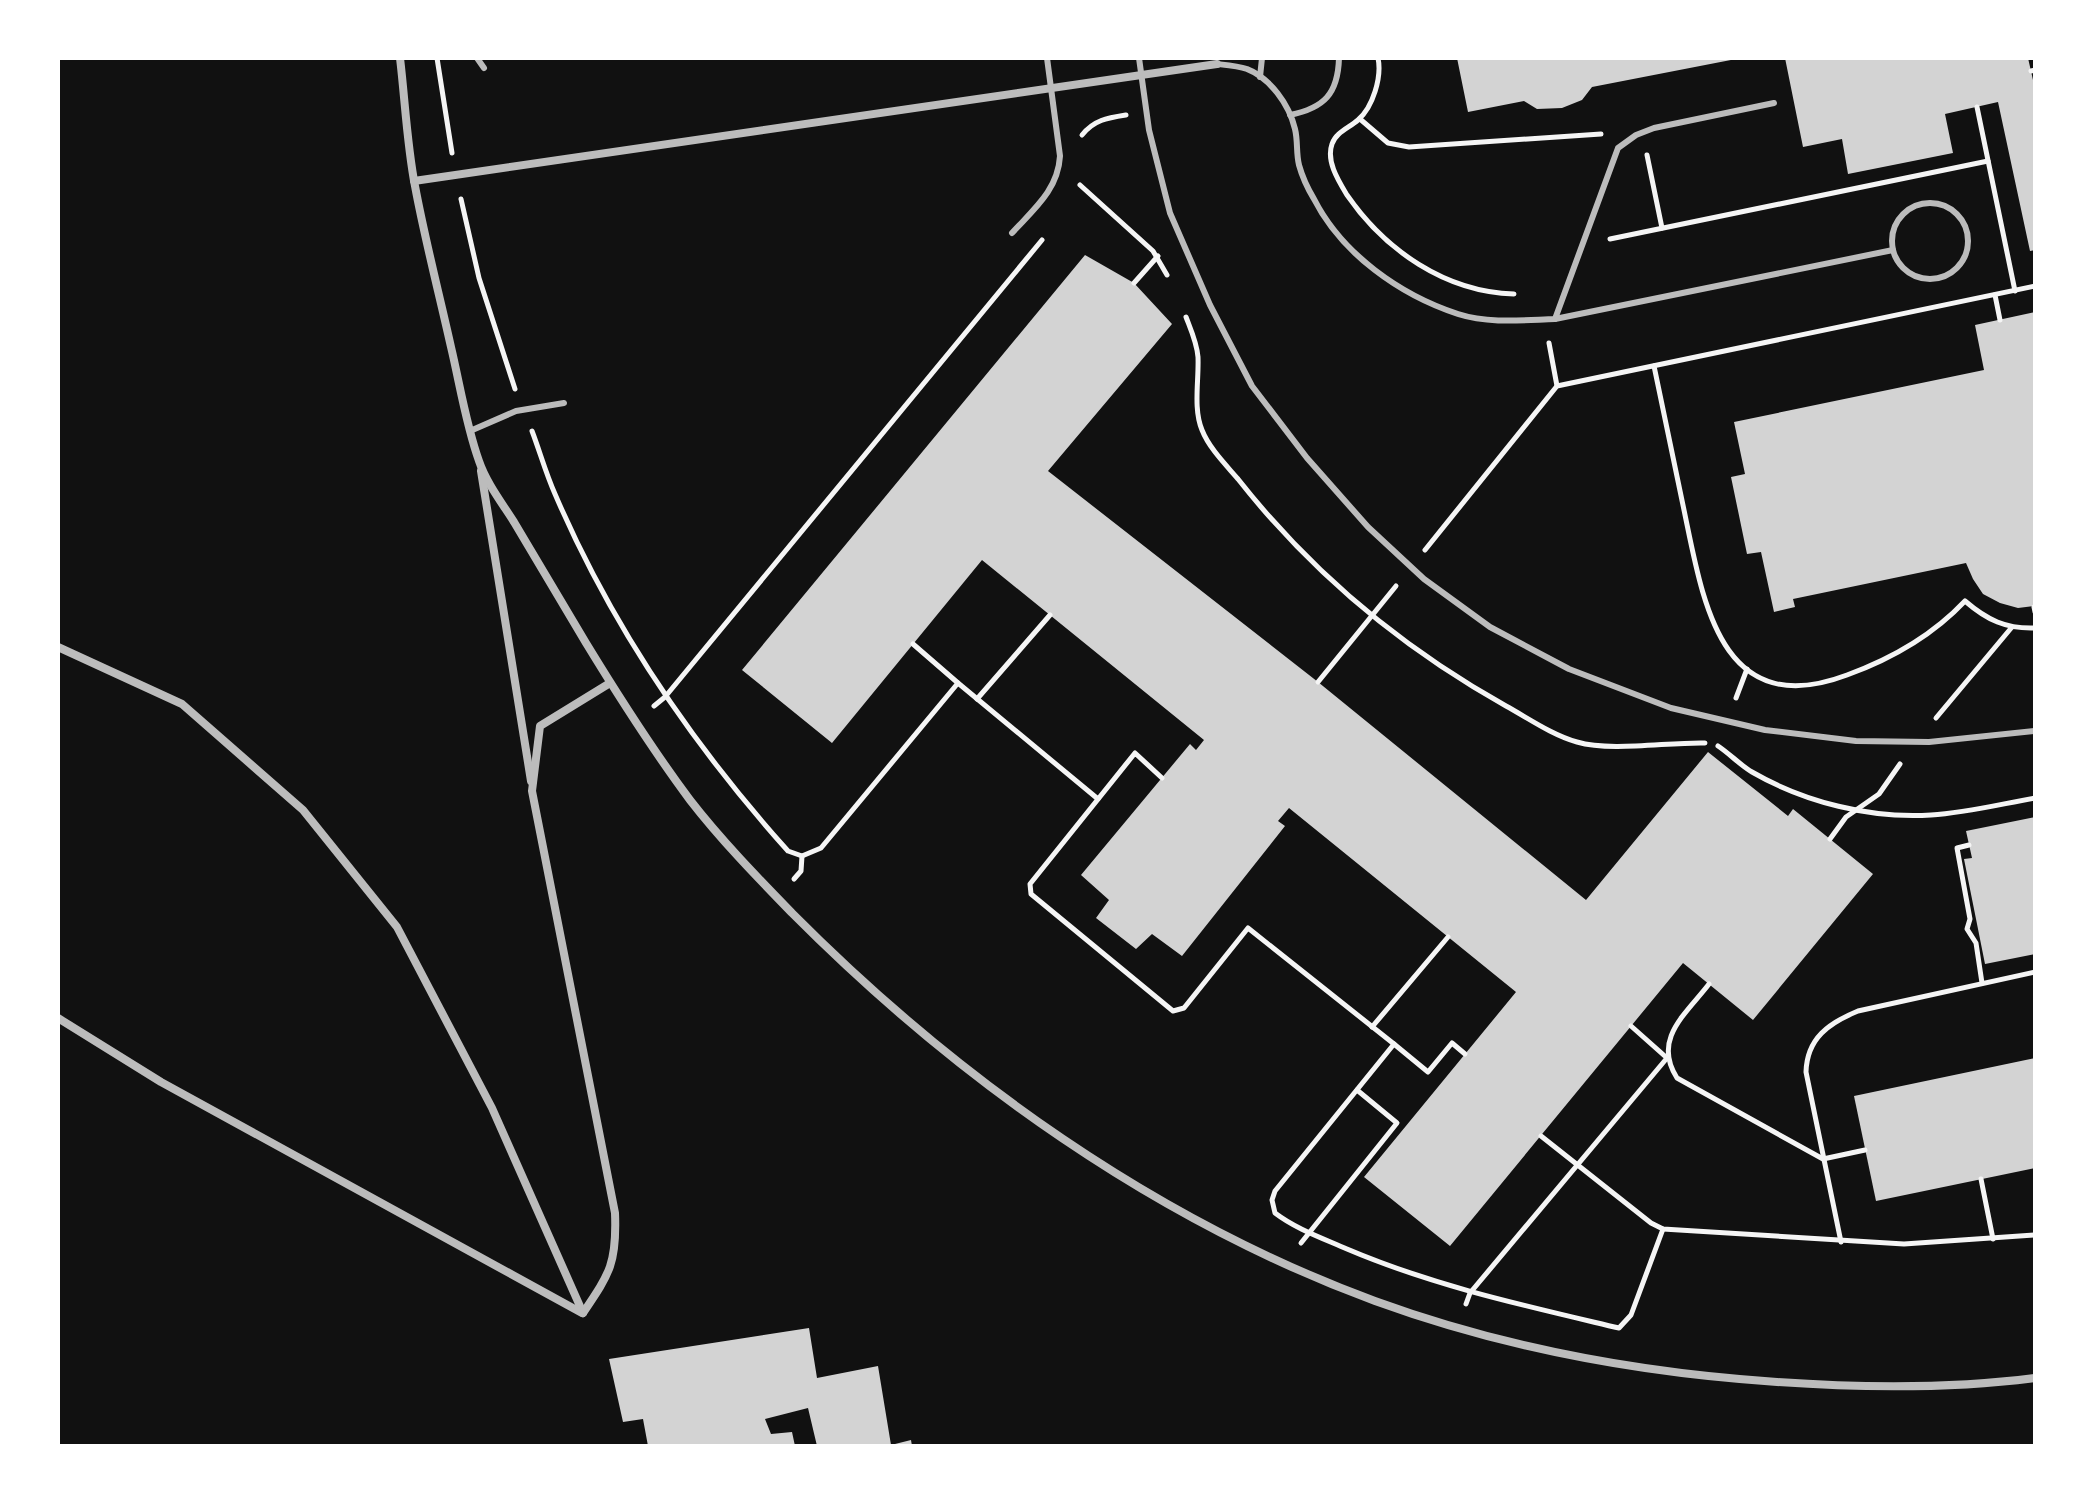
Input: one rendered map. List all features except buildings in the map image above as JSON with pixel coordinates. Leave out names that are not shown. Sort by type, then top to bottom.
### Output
[{"type":"street","points":[[400,58],[414,181],[480,466],[532,791],[615,1213],[614,1261],[583,1313]]},
{"type":"street","points":[[414,181],[1217,64]]},
{"type":"street","points":[[480,466],[634,723],[694,805],[758,878],[819,941],[928,1037],[1043,1125],[1128,1179],[1210,1226],[1285,1263],[1376,1302],[1459,1328],[1559,1353],[1632,1367],[1724,1379],[1827,1386],[1930,1386],[2035,1378]]},
{"type":"street","points":[[58,647],[182,704],[303,810],[397,927],[492,1108],[583,1313]]},
{"type":"street","points":[[532,791],[540,726],[610,683]]},
{"type":"street","points":[[58,1018],[161,1082],[583,1313]]},
{"type":"lane","points":[[477,58],[484,68]]},
{"type":"lane","points":[[1012,233],[1051,191],[1059,172],[1060,156],[1047,58]]},
{"type":"lane","points":[[1139,58],[1147,112],[1170,213],[1210,305],[1252,386],[1317,470],[1368,527],[1411,567],[1490,627],[1569,669],[1671,708],[1765,730],[1856,741],[1929,742],[2035,731]]},
{"type":"lane","points":[[1260,77],[1262,58]]},
{"type":"lane","points":[[1290,115],[1310,111],[1324,102],[1335,85],[1339,58]]},
{"type":"lane","points":[[1217,64],[1246,69],[1260,77],[1284,101],[1295,128],[1299,166],[1315,201],[1345,241],[1372,269],[1412,294],[1460,315],[1509,321],[1555,319],[1893,250]]},
{"type":"lane","points":[[1555,319],[1618,148],[1636,135],[1654,128],[1774,103]]},
{"type":"lane","points":[[1932,203],[1955,211],[1968,232],[1966,256],[1959,267],[1937,279],[1912,275],[1902,267],[1893,250],[1892,231],[1898,219],[1919,204],[1932,203]]},
{"type":"lane","points":[[470,431],[523,410],[564,403]]},
{"type":"path","points":[[437,58],[456,175],[479,278],[505,364],[551,485],[609,605],[665,697],[752,811],[788,851],[802,856],[821,848],[958,683]]},
{"type":"path","points":[[1378,58],[1376,85],[1370,103],[1360,119],[1336,136],[1330,154],[1331,165],[1343,188],[1373,229],[1412,261],[1454,282],[1510,294],[1540,293],[1557,386]]},
{"type":"path","points":[[1977,107],[2015,291]]},
{"type":"path","points":[[1080,147],[1083,134],[1103,119],[1147,112]]},
{"type":"path","points":[[1360,119],[1388,143],[1409,147],[1601,133],[1636,135],[1648,157],[1662,228]]},
{"type":"path","points":[[1582,245],[1988,161]]},
{"type":"path","points":[[1079,189],[1082,177]]},
{"type":"path","points":[[634,723],[665,697],[1044,238]]},
{"type":"path","points":[[1134,283],[1157,256],[1190,260]]},
{"type":"path","points":[[1318,682],[1557,386],[2035,286]]},
{"type":"path","points":[[1995,295],[2000,320]]},
{"type":"path","points":[[1654,366],[1702,596],[1718,636],[1741,666],[1764,680],[1793,686],[1826,683],[1895,655],[1950,616],[1965,601],[1997,624],[2035,628]]},
{"type":"path","points":[[977,699],[1050,615]]},
{"type":"path","points":[[913,644],[1098,799]]},
{"type":"path","points":[[1162,778],[1135,753],[1030,884],[1028,889],[1031,894],[1173,1011],[1184,1008],[1248,928],[1428,1072],[1452,1043],[1465,1054]]},
{"type":"path","points":[[1969,845],[1957,848],[1970,919],[1967,929],[1976,943],[1982,983]]},
{"type":"path","points":[[1372,1027],[1448,937]]},
{"type":"path","points":[[1841,1242],[1806,1072],[1806,1058],[1820,1031],[1858,1011],[2035,972]]},
{"type":"path","points":[[1459,1328],[1470,1293],[1667,1058],[1670,1034],[1709,984]]},
{"type":"path","points":[[1631,1026],[1667,1058],[1677,1078],[1823,1159],[1865,1150]]},
{"type":"path","points":[[1394,1044],[1275,1191],[1272,1200],[1275,1213],[1309,1232],[1398,1269],[1470,1293],[1619,1328],[1631,1315],[1663,1229]]},
{"type":"path","points":[[1285,1263],[1397,1123],[1357,1090]]},
{"type":"path","points":[[1541,1136],[1651,1223],[1663,1229],[1904,1244],[2035,1235]]},
{"type":"path","points":[[1981,1179],[1993,1239]]}]
